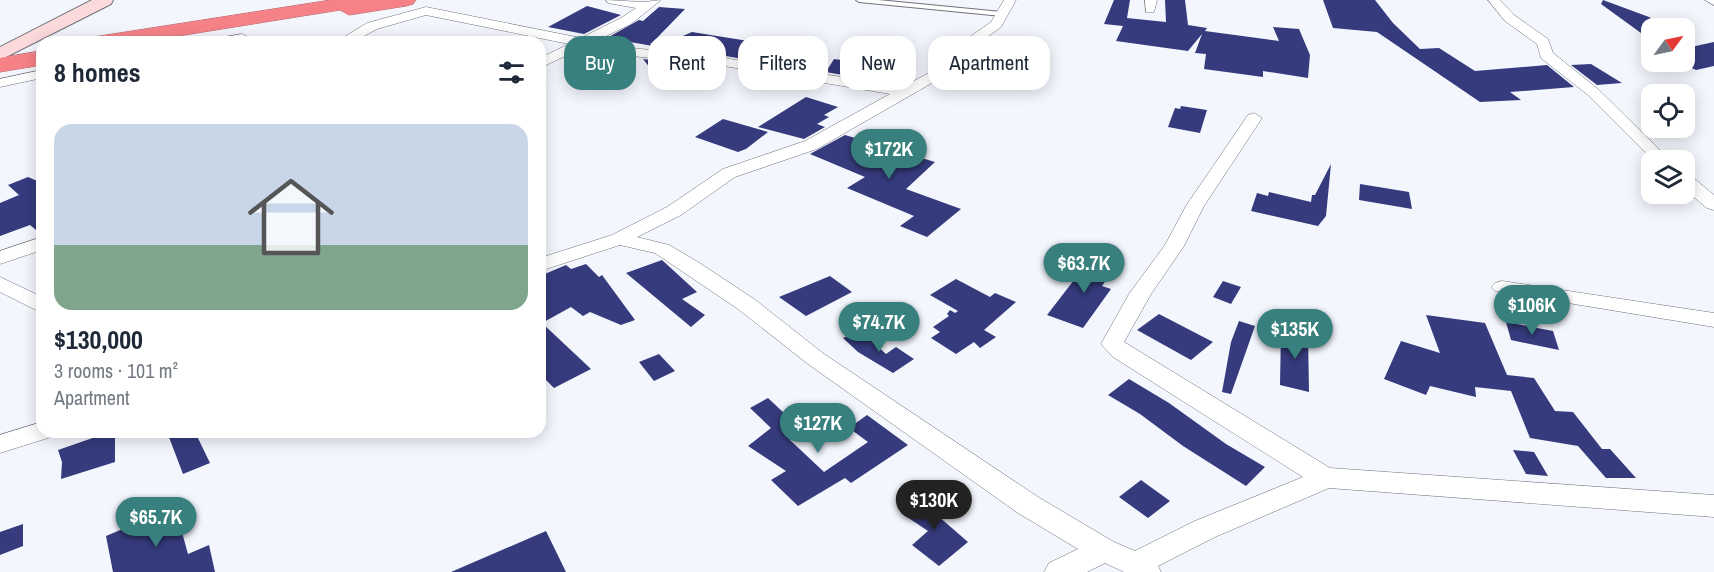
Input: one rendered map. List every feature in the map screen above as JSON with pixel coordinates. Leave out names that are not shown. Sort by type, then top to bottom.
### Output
[{"type":"highway","points":[[138,36],[369,0]]},
{"type":"highway","points":[[181,36],[406,0]]},
{"type":"highway","points":[[3,57],[36,52]]},
{"type":"highway","points":[[3,57],[36,58]]},
{"type":"main road","points":[[41,36],[105,0]]},
{"type":"main road","points":[[3,57],[36,39]]},
{"type":"street","points":[[612,0],[651,3]]},
{"type":"street","points":[[1494,0],[1499,8],[1513,20],[1543,42],[1546,55],[1593,92],[1652,150]]},
{"type":"street","points":[[598,36],[626,21],[651,3]]},
{"type":"street","points":[[546,263],[620,238],[674,211],[729,173],[811,145],[939,73],[948,59],[996,24],[1006,7]]},
{"type":"street","points":[[354,36],[372,26],[426,11],[564,39]]},
{"type":"street","points":[[636,52],[724,62],[903,92]]},
{"type":"street","points":[[546,61],[564,53]]},
{"type":"street","points":[[0,83],[36,75]]},
{"type":"street","points":[[1254,118],[1195,206],[1174,246],[1140,294],[1112,344],[1121,352],[1326,478]]},
{"type":"street","points":[[1695,188],[1714,204]]},
{"type":"street","points":[[620,238],[662,249],[691,266],[746,304],[816,359],[1028,505],[1104,550],[1141,568],[1205,529],[1326,478],[1342,477],[1714,506]]},
{"type":"street","points":[[0,258],[36,245]]},
{"type":"street","points":[[0,283],[36,303]]},
{"type":"street","points":[[1502,286],[1714,320]]},
{"type":"street","points":[[0,444],[36,433]]},
{"type":"street","points":[[1059,572],[1104,550]]},
{"type":"lane","points":[[859,0],[1006,7]]},
{"type":"building","points":[[1114,0],[1130,0],[1127,18],[1166,22],[1165,0],[1185,0],[1188,25],[1207,28],[1205,31],[1279,41],[1273,27],[1299,29],[1310,55],[1308,78],[1263,71],[1263,77],[1204,69],[1206,54],[1195,53],[1202,34],[1188,51],[1116,41],[1123,26],[1104,24]]},
{"type":"building","points":[[1323,0],[1375,0],[1393,23],[1420,49],[1439,48],[1475,71],[1547,65],[1574,87],[1510,92],[1521,100],[1480,102],[1377,32],[1333,28]]},
{"type":"building","points":[[1603,0],[1651,18],[1641,18],[1641,33],[1601,4]]},
{"type":"building","points":[[587,6],[621,15],[584,34],[548,27]]},
{"type":"building","points":[[659,7],[685,9],[659,36],[648,36],[648,45],[636,43],[636,36],[611,36],[639,20],[643,21]]},
{"type":"building","points":[[692,32],[717,36],[683,36]]},
{"type":"building","points":[[726,37],[738,39],[737,58],[726,56]]},
{"type":"building","points":[[1714,42],[1714,66],[1696,70],[1695,46]]},
{"type":"building","points":[[834,59],[840,60],[840,75],[828,72]]},
{"type":"building","points":[[1591,64],[1622,83],[1597,85],[1571,65]]},
{"type":"building","points":[[806,97],[838,107],[824,115],[829,117],[817,124],[825,127],[804,139],[758,127]]},
{"type":"building","points":[[1181,106],[1207,110],[1200,133],[1168,127],[1175,108],[1180,109]]},
{"type":"building","points":[[723,119],[768,132],[746,149],[738,152],[695,137]]},
{"type":"building","points":[[845,135],[935,162],[906,189],[961,209],[927,237],[900,226],[914,216],[847,188],[865,177],[810,154]]},
{"type":"building","points":[[1331,164],[1326,216],[1318,226],[1251,211],[1257,193],[1268,196],[1269,192],[1311,202],[1312,195],[1315,195]]},
{"type":"building","points":[[28,177],[36,180],[36,230],[30,225],[0,236],[0,203],[19,195],[8,185]]},
{"type":"building","points":[[1360,184],[1409,192],[1412,209],[1359,200]]},
{"type":"building","points":[[1091,258],[1116,266],[1102,286],[1111,289],[1083,328],[1047,315]]},
{"type":"building","points":[[662,260],[697,292],[682,299],[705,315],[691,327],[626,273]]},
{"type":"building","points":[[586,264],[599,277],[602,275],[635,320],[621,325],[590,312],[583,316],[571,307],[546,321],[546,273],[566,265],[571,269]]},
{"type":"building","points":[[830,276],[852,292],[806,316],[779,297]]},
{"type":"building","points":[[956,279],[990,297],[995,293],[1016,302],[984,330],[996,337],[980,348],[974,342],[956,354],[931,338],[940,332],[933,327],[949,316],[947,314],[950,310],[955,313],[958,311],[930,295]]},
{"type":"building","points":[[1223,281],[1241,287],[1231,304],[1213,297]]},
{"type":"building","points":[[1159,314],[1213,342],[1191,360],[1137,330]]},
{"type":"building","points":[[1426,315],[1485,323],[1507,375],[1534,378],[1555,411],[1573,412],[1602,449],[1610,449],[1636,478],[1606,478],[1578,446],[1530,438],[1511,391],[1475,387],[1476,397],[1430,386],[1426,395],[1384,379],[1401,341],[1440,353]]},
{"type":"building","points":[[1239,321],[1255,326],[1231,394],[1222,392],[1231,342]]},
{"type":"building","points":[[1506,322],[1553,331],[1559,350],[1511,340]]},
{"type":"building","points":[[546,327],[591,369],[554,388],[546,380]]},
{"type":"building","points":[[1281,328],[1308,334],[1309,392],[1280,385]]},
{"type":"building","points":[[860,331],[886,354],[896,347],[914,359],[893,373],[858,352],[843,338]]},
{"type":"building","points":[[659,354],[675,371],[654,381],[639,362]]},
{"type":"building","points":[[1129,379],[1169,403],[1226,444],[1265,467],[1246,486],[1183,446],[1140,414],[1108,395]]},
{"type":"building","points":[[768,398],[785,414],[806,426],[790,440],[824,472],[868,442],[849,428],[867,415],[908,445],[851,483],[845,478],[798,506],[771,480],[786,471],[748,446],[771,428],[750,408]]},
{"type":"building","points":[[93,438],[115,438],[115,462],[61,479],[62,462],[58,450]]},
{"type":"building","points":[[169,438],[198,438],[210,463],[183,474]]},
{"type":"building","points":[[1513,450],[1534,452],[1548,476],[1526,474]]},
{"type":"building","points":[[1141,480],[1170,501],[1148,518],[1119,497]]},
{"type":"building","points":[[925,491],[939,500],[930,509],[968,542],[939,566],[912,545],[928,531],[901,513]]},
{"type":"building","points":[[175,507],[188,554],[209,545],[215,572],[113,572],[106,536]]},
{"type":"building","points":[[23,524],[23,546],[0,555],[0,532]]},
{"type":"building","points":[[546,531],[566,572],[451,572]]}]
